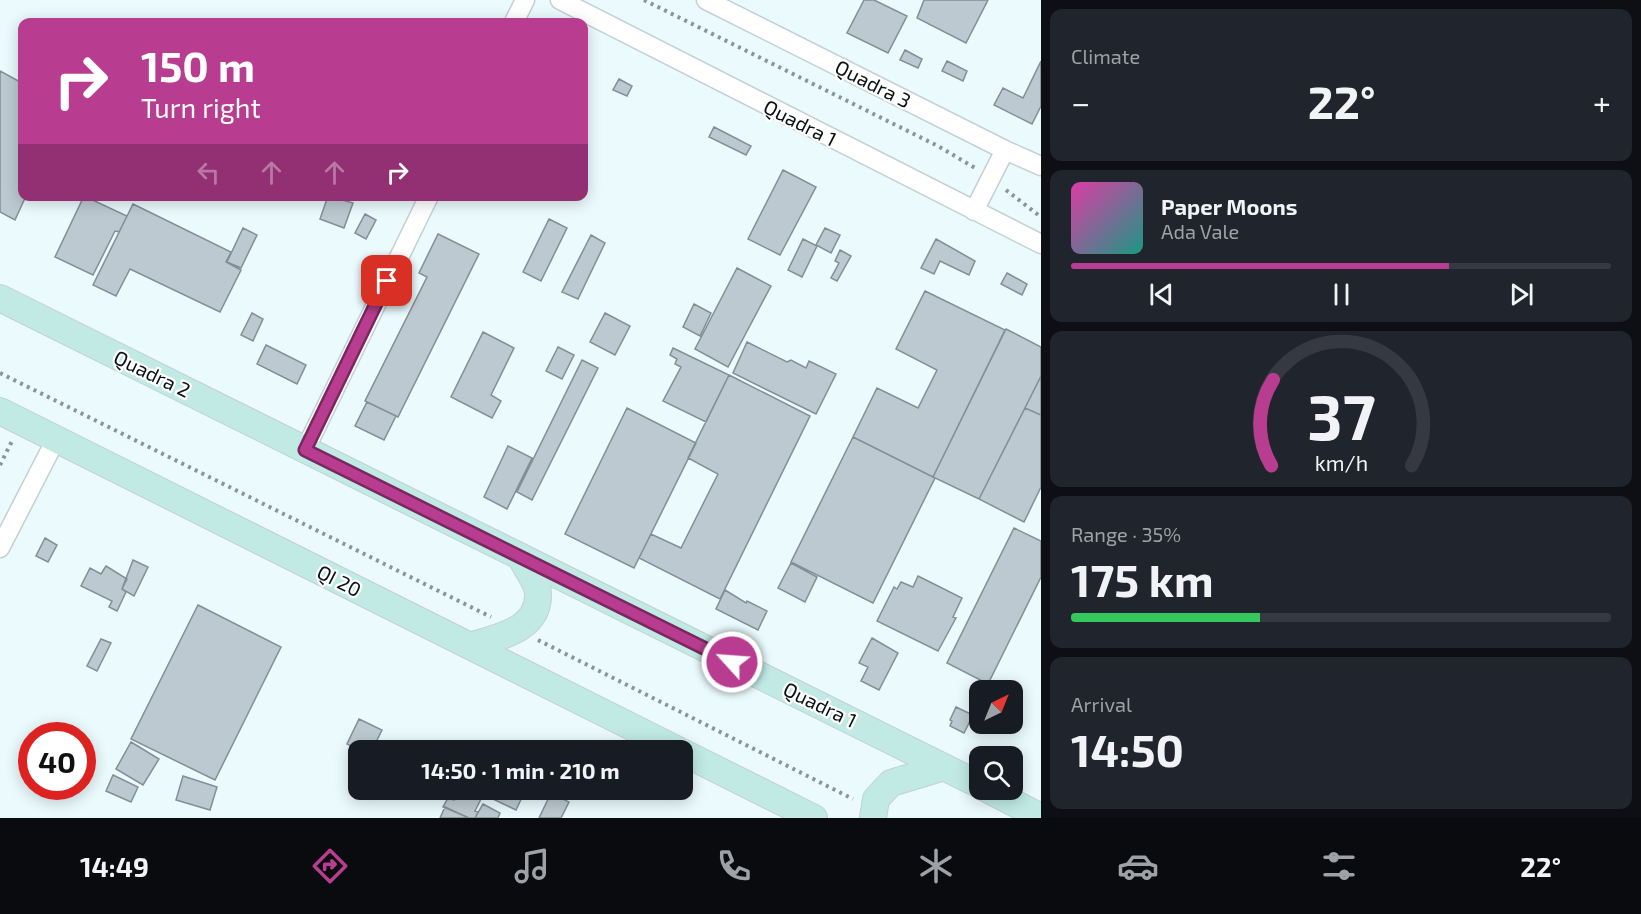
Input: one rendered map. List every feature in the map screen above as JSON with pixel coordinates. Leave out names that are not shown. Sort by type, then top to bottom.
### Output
[{"type":"street","points":[[516,18],[525,0]]},
{"type":"street","name":"Quadra 1","points":[[560,0],[1041,244]]},
{"type":"street","name":"Quadra 3","points":[[706,0],[1041,166]]},
{"type":"street","points":[[974,211],[1005,150]]},
{"type":"street","points":[[305,450],[427,201]]},
{"type":"street","name":"Quadra 2","points":[[0,298],[305,450]]},
{"type":"street","name":"QI 20","points":[[0,411],[658,740]]},
{"type":"street","points":[[0,548],[56,439]]},
{"type":"street","name":"Quadra 1","points":[[305,450],[969,779]]},
{"type":"street","points":[[470,646],[517,630],[534,615],[539,592],[520,556]]},
{"type":"street","points":[[693,758],[814,818]]},
{"type":"street","points":[[874,814],[876,799],[891,783],[944,766]]},
{"type":"street","points":[[1008,800],[1041,817]]},
{"type":"path","points":[[644,0],[938,146],[991,178],[1041,217]]},
{"type":"path","points":[[0,374],[517,630],[874,814]]},
{"type":"building","points":[[864,0],[874,0],[907,16],[888,53],[847,33]]},
{"type":"building","points":[[924,0],[988,0],[966,43],[917,18]]},
{"type":"building","points":[[905,50],[922,59],[918,68],[900,60]]},
{"type":"building","points":[[947,61],[967,71],[963,81],[942,71]]},
{"type":"building","points":[[1041,61],[1041,106],[1032,124],[994,105],[1003,88],[1023,98]]},
{"type":"building","points":[[0,71],[18,81],[18,201],[24,201],[15,220],[0,212]]},
{"type":"building","points":[[619,79],[632,86],[627,96],[613,90]]},
{"type":"building","points":[[714,127],[751,146],[746,155],[709,137]]},
{"type":"building","points":[[783,170],[816,187],[780,255],[748,239]]},
{"type":"building","points":[[82,201],[95,201],[127,216],[119,232],[115,231],[93,275],[55,257]]},
{"type":"building","points":[[326,201],[353,203],[344,228],[320,219]]},
{"type":"building","points":[[133,204],[231,252],[226,262],[241,270],[220,312],[130,269],[116,296],[93,285]]},
{"type":"building","points":[[365,214],[376,220],[366,239],[355,233]]},
{"type":"building","points":[[549,219],[567,228],[541,281],[523,272]]},
{"type":"building","points":[[243,228],[257,235],[241,268],[227,262]]},
{"type":"building","points":[[825,228],[840,235],[831,253],[816,245]]},
{"type":"building","points":[[438,234],[479,254],[398,417],[365,401],[427,277],[419,273]]},
{"type":"building","points":[[591,235],[605,243],[578,299],[562,292]]},
{"type":"building","points":[[803,239],[817,246],[802,277],[788,270]]},
{"type":"building","points":[[936,239],[975,261],[969,275],[940,261],[934,274],[921,268]]},
{"type":"building","points":[[840,250],[851,256],[837,281],[831,278],[839,263],[835,261]]},
{"type":"building","points":[[737,268],[771,286],[728,367],[695,349]]},
{"type":"building","points":[[1007,273],[1027,284],[1022,295],[1001,284]]},
{"type":"building","points":[[925,291],[1005,330],[933,477],[853,437],[877,388],[918,408],[937,370],[896,349]]},
{"type":"building","points":[[694,304],[711,313],[700,336],[683,327]]},
{"type":"building","points":[[252,313],[263,319],[253,341],[241,335]]},
{"type":"building","points":[[605,313],[630,326],[615,355],[590,342]]},
{"type":"building","points":[[1006,329],[1041,347],[1041,376],[979,499],[933,477]]},
{"type":"building","points":[[483,332],[514,348],[491,395],[501,401],[492,418],[451,397]]},
{"type":"building","points":[[747,342],[787,362],[791,360],[806,368],[809,361],[836,374],[816,414],[733,373]]},
{"type":"building","points":[[266,345],[306,365],[297,384],[257,364]]},
{"type":"building","points":[[558,347],[574,355],[562,379],[546,371]]},
{"type":"building","points":[[673,348],[729,375],[706,422],[663,401],[681,367],[675,364],[677,359],[670,355]]},
{"type":"building","points":[[582,360],[598,368],[532,500],[517,492]]},
{"type":"building","points":[[729,375],[810,416],[720,599],[639,558],[651,534],[681,548],[718,474],[688,458]]},
{"type":"building","points":[[1041,376],[1041,415],[1025,408]]},
{"type":"building","points":[[367,402],[396,416],[384,440],[355,426]]},
{"type":"building","points":[[627,408],[696,443],[634,568],[565,534]]},
{"type":"building","points":[[1025,408],[1041,415],[1041,487],[1024,522],[979,499]]},
{"type":"building","points":[[853,437],[935,478],[873,603],[791,562]]},
{"type":"building","points":[[508,446],[532,458],[507,509],[484,497]]},
{"type":"building","points":[[1014,528],[1041,541],[1041,577],[990,680],[980,680],[947,663]]},
{"type":"building","points":[[45,538],[57,545],[48,562],[36,556]]},
{"type":"building","points":[[133,560],[148,567],[134,596],[122,589]]},
{"type":"building","points":[[791,563],[817,577],[805,602],[778,588]]},
{"type":"building","points":[[106,566],[127,579],[122,589],[126,592],[117,611],[109,607],[112,601],[81,586],[90,568],[101,574]]},
{"type":"building","points":[[918,576],[962,598],[953,617],[956,618],[938,651],[877,621],[894,587],[897,589],[901,582],[913,587]]},
{"type":"building","points":[[725,590],[746,603],[747,601],[767,611],[758,630],[716,609]]},
{"type":"building","points":[[198,605],[281,647],[215,780],[131,739]]},
{"type":"building","points":[[872,638],[898,653],[879,690],[861,681],[868,667],[859,663]]},
{"type":"building","points":[[101,639],[111,643],[97,671],[87,666]]},
{"type":"building","points":[[956,707],[969,713],[969,723],[964,733],[950,726],[952,721],[950,720]]},
{"type":"building","points":[[359,719],[382,730],[377,740],[349,740]]},
{"type":"building","points":[[131,742],[159,759],[143,785],[116,769]]},
{"type":"building","points":[[113,775],[138,787],[131,802],[106,791]]},
{"type":"building","points":[[183,776],[217,787],[210,810],[176,800]]},
{"type":"building","points":[[447,800],[480,800],[475,811],[478,812],[475,818],[469,818],[443,807]]},
{"type":"building","points":[[495,800],[521,800],[516,810]]},
{"type":"building","points":[[548,800],[569,802],[561,818],[539,818]]},
{"type":"building","points":[[483,804],[500,813],[498,818],[475,818]]},
{"type":"building","points":[[445,807],[469,818],[440,818]]},
{"type":"route","points":[[387,281],[305,450],[732,662]]}]
